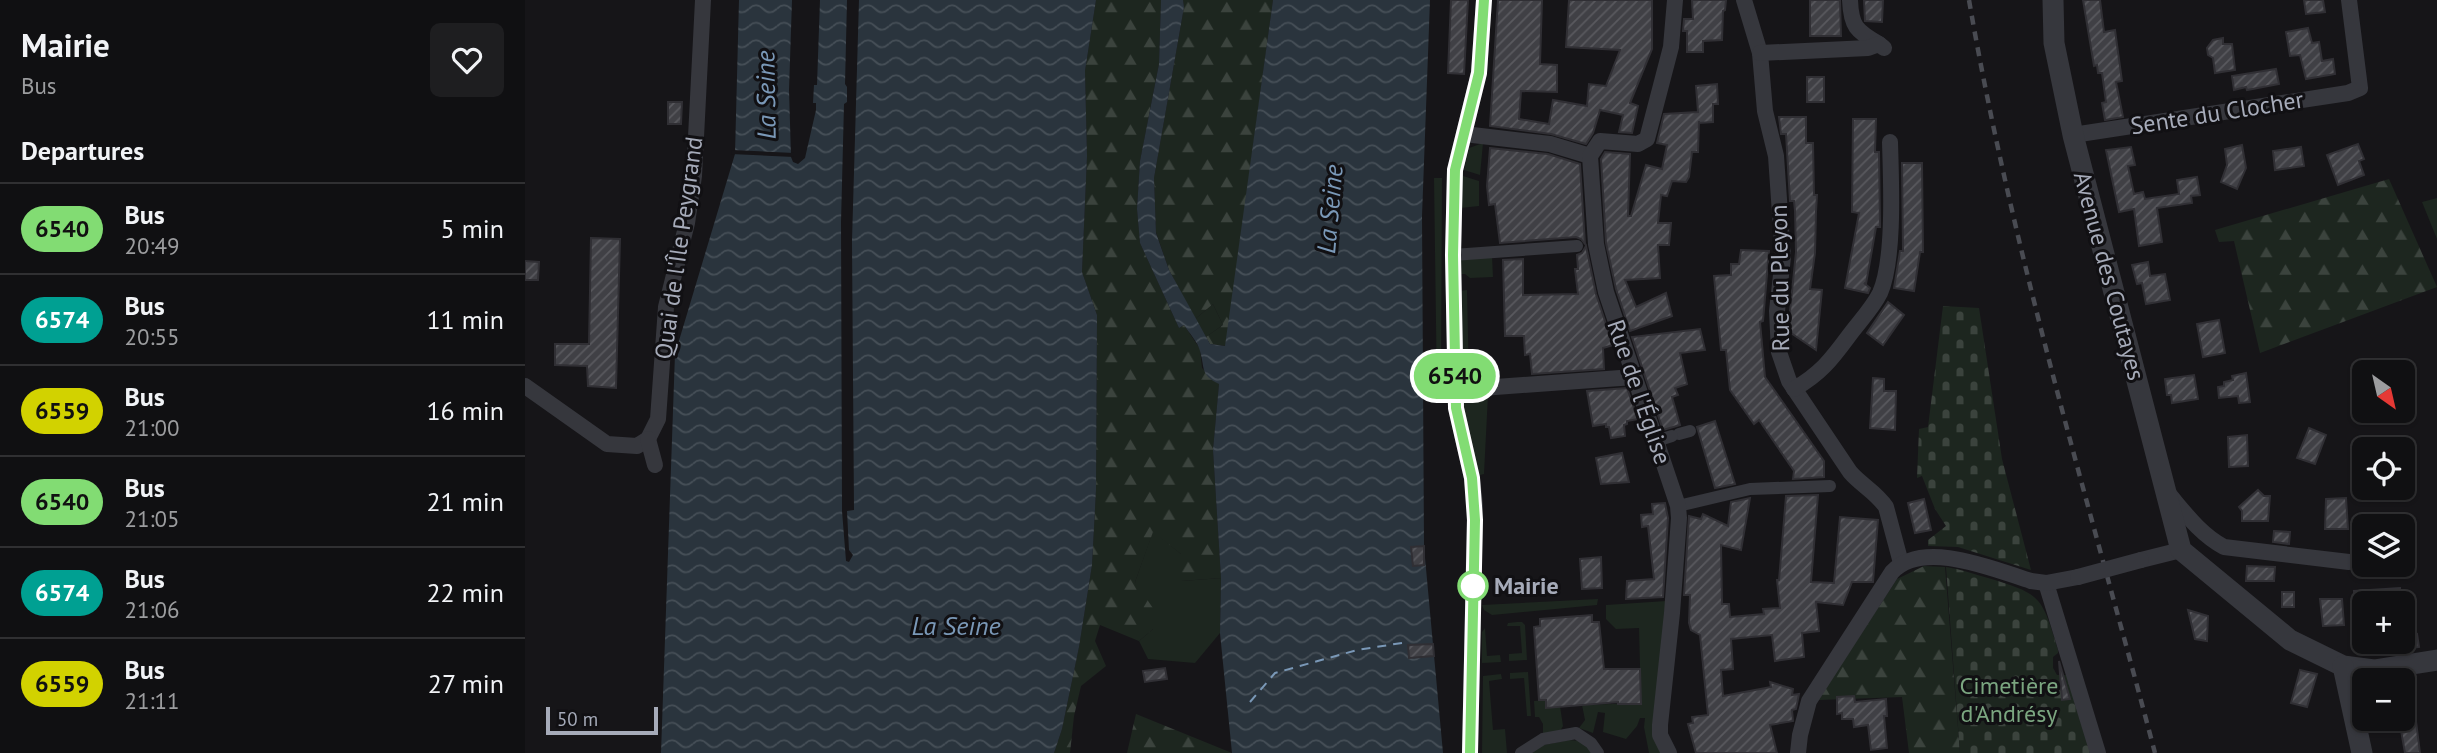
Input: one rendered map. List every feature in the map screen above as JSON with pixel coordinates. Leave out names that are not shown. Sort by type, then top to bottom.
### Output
[{"type":"street","name":"Quai de l'Île Peygrand","points":[[643,442],[658,419],[666,307],[687,223],[694,176],[703,0]]},
{"type":"street","points":[[1470,753],[1475,505],[1472,478],[1456,408],[1453,255],[1455,170],[1479,73],[1484,0]]},
{"type":"street","points":[[1464,134],[1550,144],[1590,156],[1600,141],[1632,144],[1644,141],[1648,135],[1671,47],[1675,0]]},
{"type":"street","name":"Rue du Pleyon","points":[[1744,0],[1760,53],[1765,111],[1776,156],[1783,244],[1777,311],[1779,352],[1783,367],[1852,483],[1875,493],[1886,507],[1901,564]]},
{"type":"street","points":[[1760,53],[1882,46],[1855,27],[1850,0]]},
{"type":"street","name":"Avenue des Coutayes","points":[[2053,0],[2054,43],[2073,135],[2181,550]]},
{"type":"street","name":"Sente du Clocher","points":[[2073,135],[2348,93],[2360,88],[2349,0]]},
{"type":"street","points":[[1794,389],[1817,375],[1828,364],[1880,292],[1886,271],[1890,219],[1890,142]]},
{"type":"street","name":"Rue de l'Église","points":[[1590,156],[1596,244],[1606,292],[1678,506],[1680,530],[1660,725],[1660,735],[1669,753]]},
{"type":"street","points":[[1453,255],[1577,246]]},
{"type":"street","points":[[1455,390],[1635,377]]},
{"type":"street","points":[[525,386],[607,444],[643,442],[655,465]]},
{"type":"street","points":[[1656,441],[1681,434]]},
{"type":"street","points":[[1678,506],[1750,489],[1829,486]]},
{"type":"street","points":[[2164,488],[2198,529],[2224,547],[2349,562]]},
{"type":"street","points":[[1798,753],[1809,701],[1892,572],[1901,564],[1915,558],[1938,556],[2046,583],[2181,550],[2290,640],[2343,666],[2374,670],[2437,660]]},
{"type":"street","points":[[2046,583],[2098,753]]},
{"type":"street","points":[[2343,666],[2362,753]]},
{"type":"street","points":[[1521,753],[1543,739],[1576,733],[1591,743],[1598,753]]},
{"type":"green space","points":[[1096,0],[1161,0],[1159,64],[1140,161],[1137,209],[1140,243],[1179,328],[1184,325],[1200,349],[1202,368],[1219,384],[1213,450],[1221,578],[1181,581],[1181,554],[1153,532],[1135,582],[1157,614],[1153,629],[1139,641],[1100,625],[1095,641],[1106,666],[1081,686],[1070,753],[1054,753],[1062,729],[1079,647],[1092,565],[1096,490],[1097,315],[1082,272],[1087,156],[1085,71]]},
{"type":"green space","points":[[1183,0],[1273,0],[1226,346],[1210,344],[1206,337],[1223,325],[1213,304],[1195,319],[1169,270],[1156,232],[1154,178],[1184,7]]},
{"type":"green space","points":[[1483,143],[1480,175],[1464,170],[1469,148]]},
{"type":"green space","points":[[1463,176],[1479,181],[1479,206],[1460,208]]},
{"type":"green space","points":[[1434,178],[1442,178],[1441,378],[1448,378],[1449,397],[1437,396]]},
{"type":"green space","points":[[2389,179],[2437,287],[2260,353],[2234,241],[2219,242],[2215,230]]},
{"type":"green space","points":[[2437,198],[2437,239],[2422,202]]},
{"type":"green space","points":[[1492,256],[1493,277],[1470,278],[1461,274],[1461,259]]},
{"type":"green space","points":[[1467,290],[1467,384],[1460,373],[1459,291]]},
{"type":"green space","points":[[1213,304],[1223,325],[1206,337],[1195,319]]},
{"type":"green space","points":[[1943,306],[1979,308],[2002,459],[2031,570],[1958,547],[1928,546],[1928,540],[1946,526],[1935,509],[1922,476],[1917,478],[1919,429],[1928,427]]},
{"type":"green space","points":[[1488,395],[1484,474],[1476,476],[1463,414],[1464,402],[1471,396]]},
{"type":"green space","points":[[1153,531],[1181,554],[1181,581],[1221,578],[1220,633],[1195,663],[1148,659],[1139,641],[1153,629],[1135,582]]},
{"type":"green space","points":[[1924,566],[1945,567],[1960,753],[1909,753],[1902,697],[1818,700],[1897,579]]},
{"type":"green space","name":"Cimetière d'Andrésy","points":[[1946,567],[2006,584],[2030,594],[2037,600],[2048,619],[2058,650],[2053,657],[2053,668],[2057,675],[2066,675],[2093,753],[1960,753]]},
{"type":"green space","points":[[1598,599],[1597,605],[1492,615],[1484,610],[1482,605]]},
{"type":"green space","points":[[1666,601],[1662,753],[1649,753],[1645,718],[1640,718],[1626,739],[1603,732],[1605,713],[1598,712],[1593,733],[1579,728],[1585,720],[1582,705],[1641,703],[1639,628],[1616,629],[1606,619],[1606,605]]},
{"type":"green space","points":[[1522,622],[1525,625],[1527,660],[1509,661],[1509,654],[1522,653],[1520,626],[1507,626],[1508,623]]},
{"type":"green space","points":[[1485,628],[1487,656],[1500,655],[1501,662],[1482,663],[1482,632]]},
{"type":"green space","points":[[1528,672],[1531,716],[1527,716],[1524,678],[1510,679],[1510,673]]},
{"type":"green space","points":[[1501,674],[1502,679],[1489,681],[1493,730],[1505,729],[1507,753],[1482,753],[1483,676]]},
{"type":"green space","points":[[1546,700],[1546,707],[1560,706],[1563,726],[1559,733],[1543,737],[1543,724],[1539,717],[1535,717],[1534,701]]},
{"type":"green space","points":[[1136,714],[1232,753],[1127,753]]},
{"type":"green space","points":[[1569,740],[1582,741],[1593,753],[1527,753],[1539,746]]},
{"type":"water","name":"La Seine","points":[[739,0],[792,0],[789,90],[791,157],[793,162],[798,164],[805,158],[816,110],[816,103],[813,103],[814,85],[817,85],[820,0],[847,0],[847,102],[844,104],[841,222],[842,511],[846,561],[849,562],[853,555],[849,550],[847,511],[854,510],[852,241],[859,0],[1096,0],[1085,71],[1087,156],[1082,272],[1097,315],[1096,490],[1092,565],[1079,647],[1062,729],[1054,753],[661,753],[675,354],[735,154]]},
{"type":"water","name":"La Seine","points":[[1161,0],[1183,0],[1184,7],[1154,178],[1156,233],[1169,270],[1210,344],[1225,346],[1273,0],[1430,0],[1422,216],[1424,547],[1443,753],[1232,753],[1220,633],[1221,578],[1213,450],[1219,384],[1206,374],[1199,348],[1184,325],[1179,328],[1140,243],[1137,209],[1140,161],[1159,64]]},
{"type":"pier","points":[[732,150],[794,153],[794,157],[731,154]]},
{"type":"building","points":[[1451,0],[1468,0],[1464,74],[1448,73]]},
{"type":"building","points":[[1498,0],[1542,0],[1540,64],[1557,65],[1557,92],[1521,91],[1519,119],[1549,124],[1553,100],[1587,106],[1589,84],[1606,86],[1620,50],[1566,47],[1569,0],[1652,0],[1652,49],[1630,103],[1638,106],[1632,133],[1619,132],[1623,115],[1600,110],[1593,133],[1586,144],[1551,134],[1490,126]]},
{"type":"building","points":[[1692,0],[1726,0],[1722,40],[1703,41],[1703,52],[1687,52],[1684,19],[1693,19]]},
{"type":"building","points":[[1810,0],[1840,0],[1841,36],[1810,36]]},
{"type":"building","points":[[1864,0],[1883,0],[1882,22],[1865,21]]},
{"type":"building","points":[[2083,0],[2100,0],[2104,32],[2115,30],[2122,81],[2116,82],[2123,117],[2105,120],[2102,103],[2106,102],[2102,73],[2098,73],[2097,65],[2094,66]]},
{"type":"building","points":[[2304,0],[2323,0],[2325,12],[2306,14]]},
{"type":"building","points":[[2308,28],[2312,43],[2319,42],[2322,61],[2333,59],[2335,74],[2306,79],[2300,55],[2290,56],[2286,32]]},
{"type":"building","points":[[2223,38],[2223,44],[2232,44],[2235,70],[2215,73],[2213,58],[2208,55],[2207,48],[2213,40]]},
{"type":"building","points":[[2276,69],[2279,84],[2234,90],[2232,76]]},
{"type":"building","points":[[1807,77],[1824,77],[1824,102],[1807,102]]},
{"type":"building","points":[[1717,84],[1718,104],[1713,104],[1713,122],[1699,121],[1698,152],[1692,152],[1689,177],[1686,182],[1672,181],[1667,196],[1661,195],[1658,223],[1671,223],[1669,245],[1658,245],[1660,278],[1625,280],[1636,307],[1666,293],[1672,316],[1630,331],[1616,289],[1606,243],[1601,159],[1605,152],[1630,154],[1628,216],[1631,216],[1646,165],[1662,169],[1667,145],[1657,143],[1664,114],[1698,112],[1696,86]]},
{"type":"building","points":[[668,102],[682,102],[681,124],[668,124]]},
{"type":"building","points":[[1779,117],[1806,117],[1806,143],[1813,143],[1814,195],[1817,195],[1815,253],[1810,289],[1822,290],[1816,350],[1788,331],[1796,252],[1795,211],[1794,201],[1790,201],[1786,134],[1781,134]]},
{"type":"building","points":[[1853,119],[1876,119],[1875,152],[1879,152],[1880,227],[1876,227],[1866,284],[1864,283],[1870,288],[1868,293],[1845,288],[1859,213],[1852,212]]},
{"type":"building","points":[[2358,144],[2364,159],[2359,161],[2364,175],[2338,185],[2327,155]]},
{"type":"building","points":[[2242,145],[2246,168],[2237,189],[2221,182],[2227,165],[2225,149]]},
{"type":"building","points":[[2131,147],[2135,165],[2128,166],[2134,194],[2143,192],[2145,199],[2179,194],[2177,180],[2197,177],[2200,195],[2191,196],[2192,203],[2157,208],[2162,242],[2139,246],[2134,209],[2119,212],[2106,150]]},
{"type":"building","points":[[2301,147],[2304,166],[2275,170],[2273,151]]},
{"type":"building","points":[[1490,148],[1548,154],[1580,164],[1585,244],[1576,237],[1500,243],[1495,204],[1489,205],[1487,186]]},
{"type":"building","points":[[1902,163],[1922,163],[1923,252],[1920,252],[1914,291],[1894,288],[1900,251],[1903,251]]},
{"type":"building","points":[[591,238],[620,239],[616,388],[588,386],[587,366],[555,365],[555,344],[589,344]]},
{"type":"building","points":[[1586,246],[1596,294],[1613,345],[1603,348],[1604,369],[1532,374],[1530,354],[1525,355],[1524,336],[1505,336],[1503,260],[1523,259],[1523,295],[1578,294],[1575,269],[1578,269],[1577,255],[1582,253]]},
{"type":"building","points":[[1741,250],[1769,251],[1763,321],[1760,322],[1765,377],[1824,461],[1824,477],[1793,479],[1794,471],[1759,420],[1754,424],[1730,390],[1726,350],[1721,350],[1714,276],[1731,275],[1731,264],[1739,264]]},
{"type":"building","points":[[525,261],[539,262],[538,280],[525,280]]},
{"type":"building","points":[[2148,262],[2150,276],[2165,274],[2170,300],[2146,304],[2142,283],[2137,284],[2132,265]]},
{"type":"building","points":[[1888,302],[1904,315],[1883,345],[1867,333]]},
{"type":"building","points":[[2219,320],[2225,353],[2203,357],[2197,324]]},
{"type":"building","points":[[1700,329],[1705,350],[1680,353],[1687,384],[1675,388],[1678,395],[1672,397],[1680,425],[1663,430],[1632,337]]},
{"type":"building","points":[[2246,373],[2250,402],[2239,403],[2238,396],[2219,398],[2218,387],[2233,380],[2232,376]]},
{"type":"building","points":[[2194,375],[2198,399],[2172,403],[2171,395],[2167,395],[2165,379]]},
{"type":"building","points":[[1873,378],[1884,379],[1884,391],[1896,391],[1895,430],[1870,428]]},
{"type":"building","points":[[1627,388],[1638,419],[1627,421],[1624,425],[1625,436],[1611,438],[1606,424],[1593,426],[1587,391]]},
{"type":"building","points":[[1715,421],[1735,484],[1715,488],[1697,427]]},
{"type":"building","points":[[2309,428],[2326,435],[2315,464],[2297,458]]},
{"type":"building","points":[[2247,435],[2248,466],[2229,467],[2228,437]]},
{"type":"building","points":[[1622,453],[1629,482],[1601,484],[1596,458]]},
{"type":"building","points":[[2258,490],[2264,496],[2270,496],[2268,521],[2242,521],[2239,507]]},
{"type":"building","points":[[1818,495],[1811,582],[1834,583],[1840,517],[1878,520],[1873,582],[1852,582],[1843,605],[1816,602],[1819,631],[1802,633],[1804,657],[1775,661],[1772,635],[1731,639],[1733,669],[1721,670],[1723,696],[1771,687],[1770,682],[1793,689],[1792,695],[1799,694],[1796,709],[1792,710],[1793,721],[1770,725],[1777,753],[1696,753],[1688,724],[1693,723],[1692,717],[1708,715],[1700,635],[1691,630],[1690,595],[1684,595],[1689,516],[1701,519],[1703,514],[1728,526],[1731,502],[1750,498],[1741,550],[1721,545],[1722,604],[1729,604],[1730,617],[1764,614],[1763,609],[1780,608],[1777,580],[1786,496]]},
{"type":"building","points":[[2346,498],[2348,529],[2325,529],[2326,499]]},
{"type":"building","points":[[1924,499],[1931,530],[1915,533],[1908,503]]},
{"type":"building","points":[[1665,503],[1668,518],[1663,597],[1626,599],[1627,581],[1654,579],[1648,526],[1642,527],[1641,515],[1653,514],[1652,504]]},
{"type":"building","points":[[2274,531],[2290,532],[2289,544],[2273,542]]},
{"type":"building","points":[[1424,546],[1424,565],[1413,566],[1411,547]]},
{"type":"building","points":[[1601,557],[1602,588],[1582,589],[1580,559]]},
{"type":"building","points":[[2247,566],[2275,567],[2274,581],[2246,581]]},
{"type":"building","points":[[2400,588],[2400,591],[2354,591]]},
{"type":"building","points":[[2282,592],[2294,592],[2294,607],[2282,607]]},
{"type":"building","points":[[2320,599],[2342,599],[2344,625],[2323,626]]},
{"type":"building","points":[[2188,610],[2208,616],[2207,641],[2195,639]]},
{"type":"building","points":[[1592,615],[1592,622],[1599,622],[1604,669],[1640,669],[1641,704],[1618,702],[1546,708],[1546,700],[1539,700],[1534,627],[1540,626],[1540,619]]},
{"type":"building","points":[[2417,634],[2419,647],[2415,648]]},
{"type":"building","points":[[1433,644],[1434,656],[1409,658],[1408,645]]},
{"type":"building","points":[[2059,661],[2070,699],[2062,700]]},
{"type":"building","points":[[1165,668],[1167,679],[1145,682],[1143,671]]},
{"type":"building","points":[[2300,670],[2317,674],[2307,707],[2291,703]]},
{"type":"building","points":[[1854,696],[1855,702],[1886,699],[1887,716],[1884,716],[1887,748],[1871,750],[1868,725],[1854,727],[1853,719],[1842,719],[1842,713],[1837,714],[1837,697]]},
{"type":"building","points":[[2415,714],[2420,753],[2405,753],[2401,731],[2415,731]]},
{"type":"ferry route","points":[[1250,702],[1275,673],[1357,650],[1408,642]]},
{"type":"railway","points":[[1969,0],[2007,190],[2030,284],[2155,753]]},
{"type":"bus line","name":"6540","points":[[1470,753],[1475,505],[1472,478],[1456,408],[1453,255],[1455,170],[1479,73],[1484,0]]},
{"type":"place","name":"Mairie","points":[[1473,586]]}]
